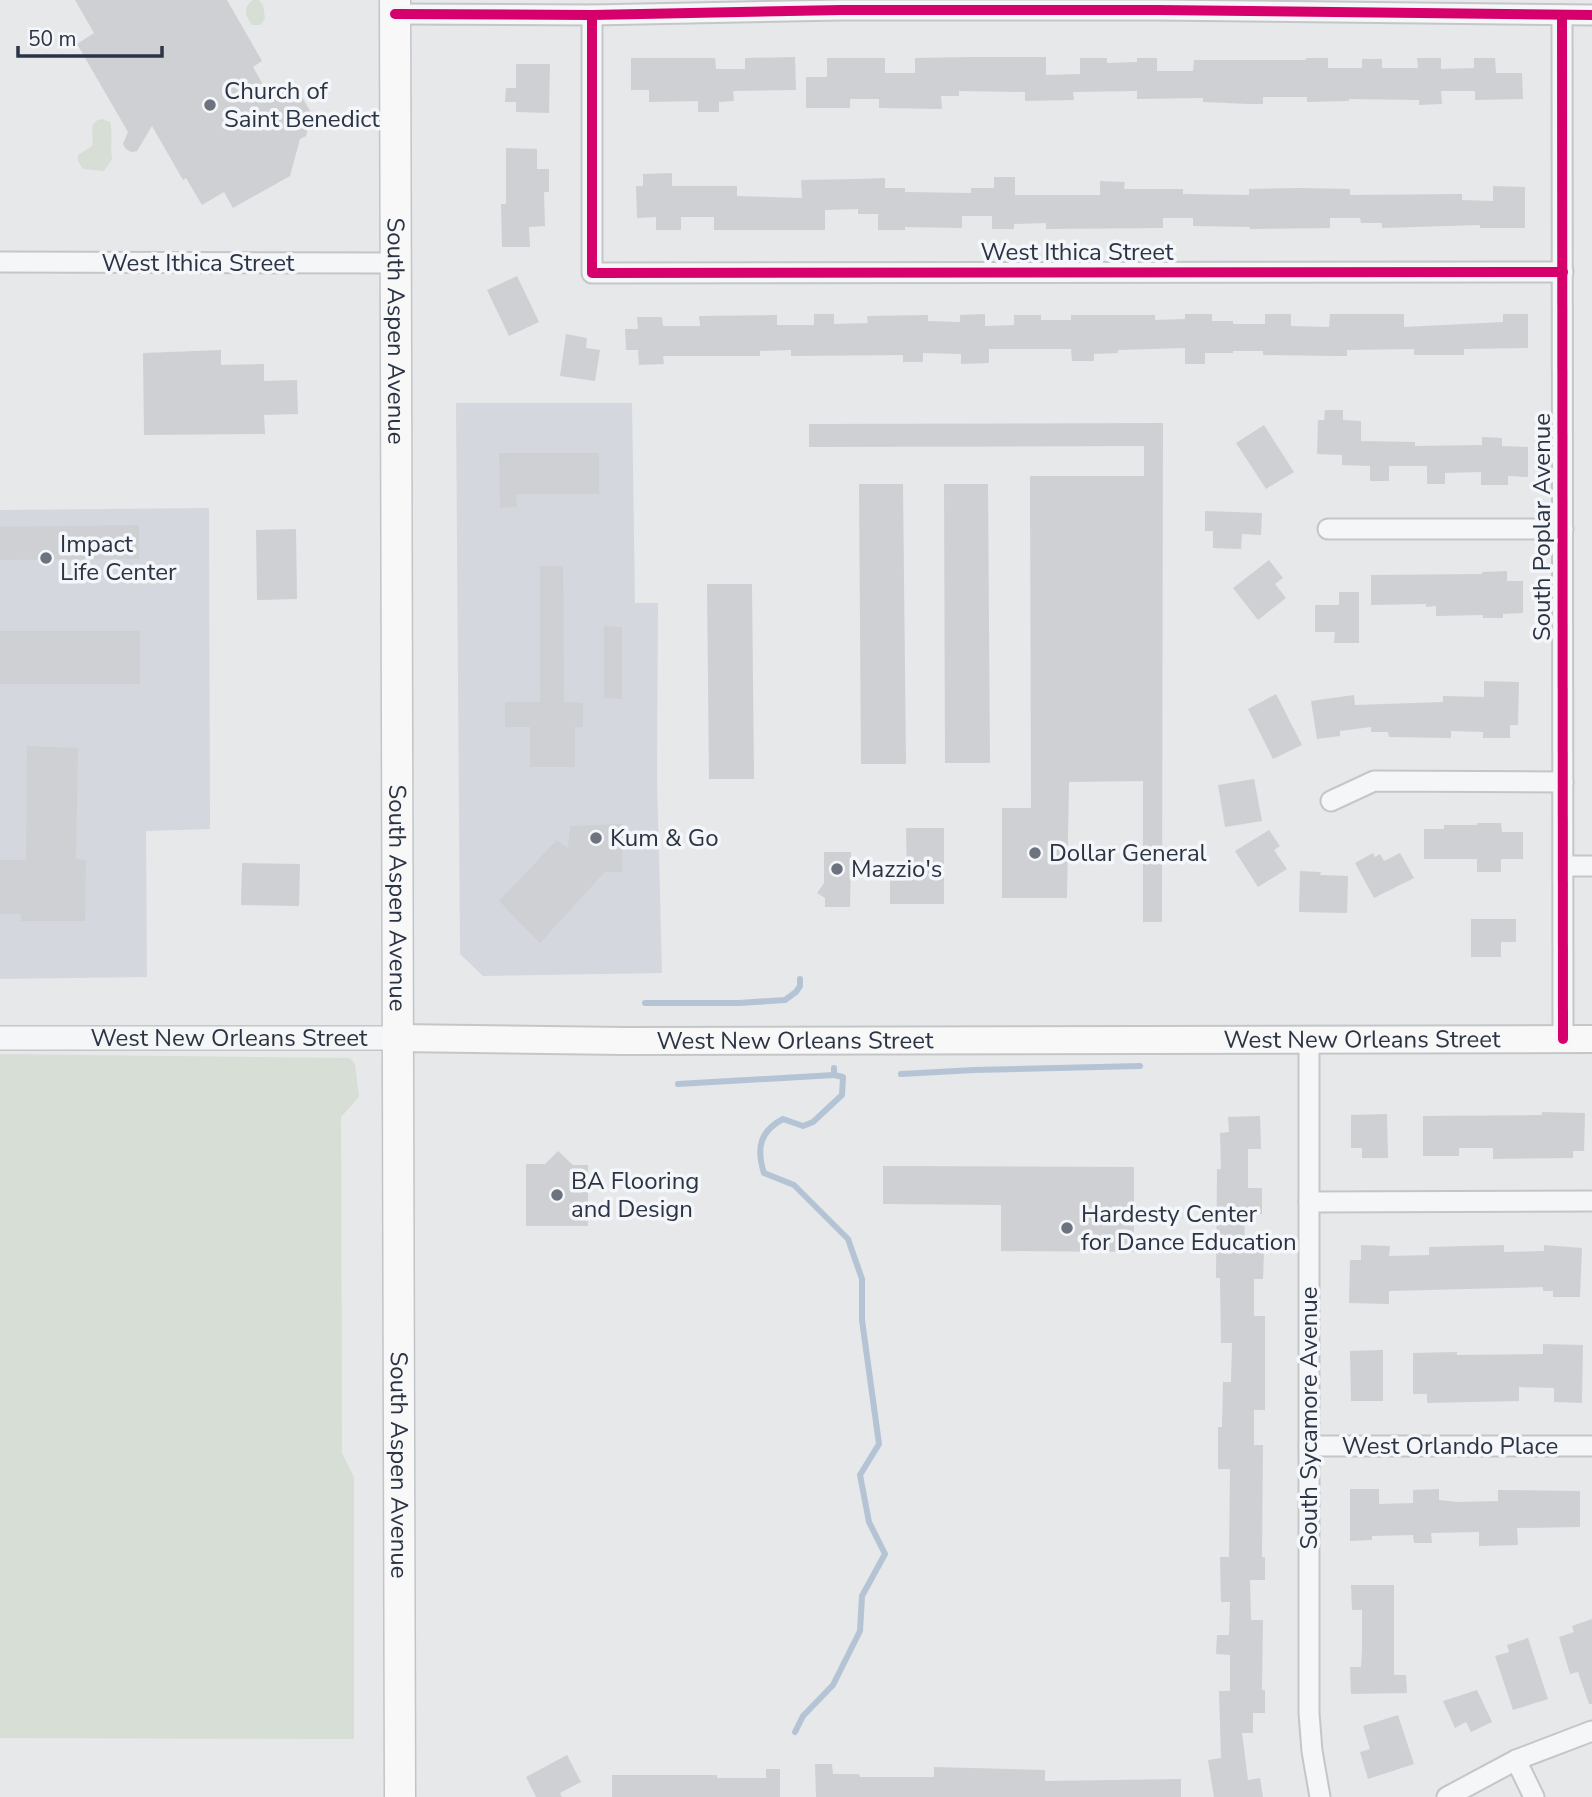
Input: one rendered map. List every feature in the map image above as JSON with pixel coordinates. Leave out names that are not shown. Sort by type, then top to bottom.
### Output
[{"type":"main road","name":"South Aspen Avenue","points":[[395,7],[400,1797]]},
{"type":"main road","name":"West New Orleans Street","points":[[398,1038],[624,1041],[1592,1039]]},
{"type":"street","points":[[395,7],[592,15],[1125,5],[1592,15]]},
{"type":"street","name":"West Ithica Street","points":[[592,15],[592,274],[1563,272]]},
{"type":"street","name":"South Poplar Avenue","points":[[1562,15],[1563,1039]]},
{"type":"street","name":"West Ithica Street","points":[[0,262],[396,263]]},
{"type":"street","points":[[1328,529],[1563,529]]},
{"type":"street","points":[[1331,801],[1374,781],[1563,782]]},
{"type":"street","points":[[1564,866],[1592,866]]},
{"type":"street","name":"West New Orleans Street","points":[[0,1038],[398,1038]]},
{"type":"street","name":"South Sycamore Avenue","points":[[1309,1039],[1310,1713],[1312,1751],[1320,1797]]},
{"type":"street","points":[[1309,1202],[1592,1201]]},
{"type":"street","name":"West Orlando Place","points":[[1309,1446],[1592,1446]]},
{"type":"street","points":[[1447,1797],[1516,1760],[1592,1731]]},
{"type":"street","points":[[1516,1760],[1534,1797]]},
{"type":"shaded area","points":[[253,0],[259,0],[263,5],[265,19],[260,25],[252,25],[246,15],[247,6]]},
{"type":"shaded area","points":[[102,119],[110,122],[112,159],[104,171],[83,169],[78,155],[92,146],[94,123]]},
{"type":"shaded area","points":[[456,403],[632,403],[635,603],[658,603],[657,779],[662,973],[483,976],[460,954]]},
{"type":"shaded area","points":[[209,508],[210,829],[146,831],[147,977],[0,979],[0,510]]},
{"type":"shaded area","points":[[0,1054],[350,1058],[355,1064],[359,1097],[341,1117],[342,1453],[354,1477],[354,1739],[0,1738]]},
{"type":"building","name":"Church of Saint Benedict","points":[[75,0],[227,0],[262,61],[253,67],[265,88],[302,97],[312,114],[306,136],[300,139],[290,176],[233,208],[224,192],[202,205],[186,178],[183,180],[152,126],[137,151],[126,149],[123,144],[128,132],[77,44],[94,33]]},
{"type":"building","points":[[795,57],[796,90],[733,91],[734,101],[719,102],[719,112],[698,112],[698,101],[649,102],[649,90],[631,90],[631,58],[715,58],[716,69],[745,69],[745,58]]},
{"type":"building","points":[[1046,57],[1046,75],[1080,74],[1080,58],[1107,58],[1107,63],[1157,58],[1157,71],[1193,71],[1194,60],[1328,58],[1328,68],[1362,68],[1362,59],[1382,59],[1382,68],[1418,68],[1417,58],[1441,58],[1441,69],[1474,68],[1474,58],[1495,58],[1496,73],[1522,73],[1523,99],[1475,100],[1475,91],[1441,91],[1442,104],[1419,105],[1419,100],[1349,99],[1307,102],[1307,97],[1263,97],[1263,104],[1248,104],[1203,102],[1203,98],[1137,99],[1137,91],[1073,92],[1074,100],[1025,101],[1025,92],[959,91],[959,96],[941,96],[942,109],[879,108],[879,99],[850,99],[850,108],[806,108],[806,77],[827,77],[827,58],[885,58],[885,73],[915,73],[915,58]]},
{"type":"building","points":[[516,64],[550,64],[549,113],[516,112],[516,102],[505,102],[506,88],[516,88]]},
{"type":"building","points":[[506,148],[537,149],[537,169],[549,169],[549,192],[544,192],[545,226],[529,227],[530,247],[502,247],[501,204],[506,204]]},
{"type":"building","points":[[672,173],[672,186],[737,186],[737,196],[802,198],[801,180],[885,178],[885,188],[905,188],[905,192],[971,193],[971,188],[994,188],[994,177],[1015,177],[1015,195],[1100,195],[1100,181],[1125,182],[1124,189],[1183,189],[1183,194],[1249,195],[1249,189],[1350,189],[1350,195],[1462,194],[1462,200],[1493,201],[1493,186],[1525,187],[1525,228],[1480,228],[1480,225],[1382,228],[1382,223],[1361,223],[1360,218],[1330,218],[1330,228],[1250,229],[1193,226],[1193,218],[1163,218],[1163,228],[1046,229],[1046,223],[1014,224],[1014,229],[992,229],[992,216],[962,216],[962,228],[905,227],[905,230],[878,230],[878,214],[858,214],[858,209],[825,210],[825,230],[714,230],[714,217],[681,217],[681,230],[656,230],[656,217],[637,218],[636,186],[643,186],[643,174]]},
{"type":"building","points":[[517,276],[539,322],[509,336],[487,290]]},
{"type":"building","points":[[814,314],[834,314],[834,324],[868,323],[867,316],[928,315],[928,321],[960,322],[960,315],[985,314],[985,326],[1014,325],[1014,315],[1041,315],[1041,320],[1071,320],[1071,315],[1155,315],[1155,320],[1185,319],[1185,314],[1212,314],[1212,321],[1265,324],[1265,314],[1291,314],[1291,326],[1329,327],[1330,314],[1404,314],[1404,327],[1503,322],[1503,314],[1528,314],[1528,348],[1464,349],[1464,355],[1414,355],[1414,349],[1347,350],[1347,356],[1263,355],[1263,351],[1233,351],[1205,353],[1205,364],[1185,364],[1185,348],[1118,350],[1118,353],[1094,354],[1094,361],[1072,361],[1071,349],[989,349],[989,363],[961,364],[961,354],[923,353],[923,362],[903,362],[903,355],[791,356],[791,350],[760,351],[760,356],[663,356],[664,364],[639,365],[638,350],[626,350],[625,329],[638,329],[637,317],[662,317],[663,326],[700,326],[699,316],[777,315],[777,325],[814,325]]},
{"type":"building","points":[[566,334],[587,338],[586,348],[600,350],[595,381],[560,376]]},
{"type":"building","points":[[221,350],[221,365],[264,364],[264,381],[297,380],[298,414],[264,415],[265,434],[144,435],[143,353]]},
{"type":"building","points":[[1325,410],[1343,410],[1343,420],[1361,421],[1361,441],[1415,442],[1415,446],[1482,445],[1482,437],[1502,438],[1502,446],[1528,447],[1528,477],[1508,476],[1508,485],[1481,485],[1481,472],[1445,473],[1445,484],[1427,484],[1427,466],[1389,466],[1389,481],[1370,481],[1370,466],[1342,465],[1342,455],[1317,454],[1318,420],[1324,420]]},
{"type":"building","points":[[1163,423],[1162,922],[1143,922],[1143,781],[1069,782],[1067,898],[1002,898],[1002,808],[1031,808],[1030,476],[1144,476],[1144,446],[809,447],[809,424]]},
{"type":"building","points":[[1264,425],[1294,472],[1266,489],[1236,443]]},
{"type":"building","points":[[499,453],[599,453],[599,494],[516,494],[517,507],[500,508]]},
{"type":"building","points":[[859,484],[903,484],[906,764],[861,764]]},
{"type":"building","points":[[944,484],[988,484],[990,763],[945,763]]},
{"type":"building","points":[[1205,511],[1262,513],[1261,535],[1242,534],[1241,549],[1213,548],[1213,531],[1205,531]]},
{"type":"building","points":[[139,525],[139,559],[0,560],[0,527]]},
{"type":"building","points":[[296,529],[297,599],[257,600],[256,530]]},
{"type":"building","points":[[1269,560],[1283,578],[1275,584],[1286,598],[1258,620],[1233,588]]},
{"type":"building","points":[[540,566],[563,566],[564,702],[583,703],[583,727],[575,727],[575,767],[530,767],[530,727],[505,727],[505,702],[540,702]]},
{"type":"building","points":[[1507,571],[1507,581],[1523,581],[1523,613],[1503,614],[1503,618],[1483,618],[1483,615],[1436,616],[1436,606],[1426,607],[1426,604],[1371,605],[1371,575],[1482,574]]},
{"type":"building","points":[[707,584],[752,584],[754,779],[709,779]]},
{"type":"building","points":[[1339,592],[1359,592],[1359,643],[1334,643],[1335,632],[1315,632],[1315,605],[1339,605]]},
{"type":"building","points":[[604,626],[622,627],[622,699],[604,698]]},
{"type":"building","points":[[0,631],[140,631],[140,684],[0,684]]},
{"type":"building","points":[[1484,681],[1519,682],[1518,725],[1510,725],[1510,738],[1483,738],[1483,732],[1451,731],[1451,738],[1389,737],[1388,732],[1371,732],[1371,727],[1340,731],[1340,736],[1317,739],[1311,701],[1354,695],[1355,705],[1443,702],[1443,696],[1484,697]]},
{"type":"building","points":[[1276,694],[1302,745],[1273,759],[1248,709]]},
{"type":"building","points":[[27,746],[78,748],[76,859],[86,860],[85,921],[21,921],[21,914],[0,914],[0,860],[26,860]]},
{"type":"building","points":[[1254,779],[1262,821],[1225,827],[1218,785]]},
{"type":"building","points":[[1501,823],[1502,832],[1523,832],[1523,859],[1501,859],[1501,872],[1477,872],[1477,859],[1424,859],[1424,829],[1444,829],[1444,825]]},
{"type":"building","name":"Kum & Go","points":[[623,824],[622,872],[605,872],[540,943],[499,901],[557,840],[568,849],[570,826]]},
{"type":"building","points":[[906,828],[944,828],[944,904],[890,904],[890,880],[907,880]]},
{"type":"building","points":[[1269,830],[1280,846],[1274,850],[1287,869],[1258,887],[1235,851]]},
{"type":"building","name":"Mazzio's","points":[[824,852],[851,852],[850,907],[825,907],[825,898],[817,893],[824,883]]},
{"type":"building","points":[[1373,853],[1375,857],[1380,854],[1384,861],[1400,853],[1414,878],[1374,898],[1355,863]]},
{"type":"building","points":[[242,863],[300,864],[299,906],[241,905]]},
{"type":"building","points":[[1300,871],[1348,876],[1347,913],[1299,912]]},
{"type":"building","points":[[1471,919],[1516,919],[1516,942],[1501,942],[1501,957],[1471,957]]},
{"type":"building","points":[[1542,1112],[1585,1113],[1584,1151],[1573,1151],[1573,1158],[1493,1159],[1493,1148],[1459,1148],[1459,1156],[1423,1156],[1423,1116],[1542,1115]]},
{"type":"building","points":[[1387,1114],[1388,1158],[1362,1158],[1362,1148],[1351,1148],[1351,1115]]},
{"type":"building","points":[[1260,1116],[1261,1149],[1248,1149],[1248,1188],[1262,1188],[1262,1214],[1245,1214],[1244,1250],[1264,1251],[1263,1279],[1254,1279],[1254,1316],[1265,1316],[1265,1410],[1254,1410],[1254,1445],[1263,1445],[1262,1557],[1265,1557],[1265,1580],[1250,1580],[1251,1620],[1263,1620],[1262,1690],[1265,1690],[1265,1713],[1253,1713],[1253,1733],[1242,1733],[1248,1780],[1260,1778],[1263,1797],[1214,1797],[1208,1760],[1221,1758],[1219,1691],[1230,1691],[1230,1655],[1216,1654],[1217,1635],[1229,1635],[1230,1602],[1221,1602],[1220,1557],[1229,1557],[1230,1469],[1218,1469],[1218,1427],[1222,1427],[1223,1382],[1231,1382],[1232,1343],[1221,1343],[1220,1278],[1216,1278],[1217,1169],[1221,1169],[1220,1133],[1229,1132],[1228,1117]]},
{"type":"building","name":"BA Flooring and Design","points":[[558,1151],[573,1165],[588,1165],[588,1226],[526,1226],[526,1164],[545,1164]]},
{"type":"building","name":"Hardesty Center for Dance Education","points":[[883,1166],[1134,1167],[1134,1252],[1001,1251],[1001,1205],[883,1204]]},
{"type":"building","points":[[1361,1245],[1390,1246],[1389,1256],[1429,1255],[1429,1247],[1504,1245],[1504,1252],[1544,1251],[1544,1245],[1582,1248],[1580,1297],[1553,1297],[1553,1291],[1543,1291],[1543,1287],[1389,1291],[1389,1304],[1349,1303],[1350,1260],[1361,1260]]},
{"type":"building","points":[[1543,1344],[1583,1345],[1582,1403],[1554,1402],[1554,1388],[1519,1387],[1519,1401],[1427,1403],[1427,1394],[1413,1394],[1413,1353],[1543,1354]]},
{"type":"building","points":[[1383,1350],[1383,1401],[1351,1401],[1350,1351]]},
{"type":"building","points":[[1350,1489],[1379,1489],[1379,1504],[1413,1503],[1413,1490],[1439,1489],[1439,1500],[1459,1502],[1498,1501],[1498,1490],[1580,1491],[1580,1527],[1517,1528],[1518,1545],[1479,1546],[1479,1532],[1431,1533],[1432,1543],[1414,1543],[1413,1535],[1372,1536],[1372,1540],[1350,1541]]},
{"type":"building","points":[[1351,1585],[1394,1585],[1394,1675],[1406,1675],[1407,1693],[1351,1694],[1350,1667],[1361,1667],[1362,1610],[1352,1610]]},
{"type":"building","points":[[1592,1619],[1592,1704],[1589,1704],[1578,1672],[1570,1674],[1559,1637],[1574,1632],[1572,1626]]},
{"type":"building","points":[[1528,1638],[1548,1699],[1513,1710],[1495,1656],[1509,1652],[1507,1645]]},
{"type":"building","points":[[1477,1690],[1492,1722],[1471,1732],[1466,1722],[1455,1728],[1443,1701]]},
{"type":"building","points":[[1398,1715],[1414,1764],[1368,1779],[1360,1752],[1370,1749],[1363,1726]]},
{"type":"building","points":[[567,1755],[581,1782],[560,1793],[562,1797],[536,1797],[526,1777]]},
{"type":"building","points":[[815,1764],[832,1764],[833,1774],[859,1774],[860,1777],[934,1777],[934,1767],[1045,1770],[1045,1781],[1181,1779],[1181,1797],[816,1797]]},
{"type":"building","points":[[766,1769],[780,1769],[780,1797],[612,1797],[612,1775],[766,1778]]},
{"type":"waterway","points":[[645,1003],[785,1000],[796,992],[800,979]]},
{"type":"waterway","points":[[901,1074],[1140,1066]]},
{"type":"waterway","points":[[795,1732],[803,1716],[833,1685],[860,1631],[862,1596],[885,1554],[869,1522],[860,1475],[879,1444],[862,1320],[862,1279],[848,1239],[794,1185],[764,1173],[760,1156],[762,1141],[775,1124],[783,1119],[803,1126],[813,1122],[842,1095],[843,1077],[834,1075],[834,1068]]},
{"type":"waterway","points":[[678,1084],[834,1075]]},
{"type":"cycle path","points":[[395,14],[1158,10],[1592,15]]},
{"type":"cycle path","points":[[592,15],[592,273],[1563,272]]},
{"type":"cycle path","points":[[1562,15],[1563,1039]]},
{"type":"place","name":"Church of Saint Benedict","points":[[210,105]]},
{"type":"place","name":"Impact Life Center","points":[[46,558]]},
{"type":"place","name":"Kum & Go","points":[[596,838]]},
{"type":"place","name":"Dollar General","points":[[1035,853]]},
{"type":"place","name":"Mazzio's","points":[[837,869]]},
{"type":"place","name":"BA Flooring and Design","points":[[557,1195]]},
{"type":"place","name":"Hardesty Center for Dance Education","points":[[1067,1228]]}]
